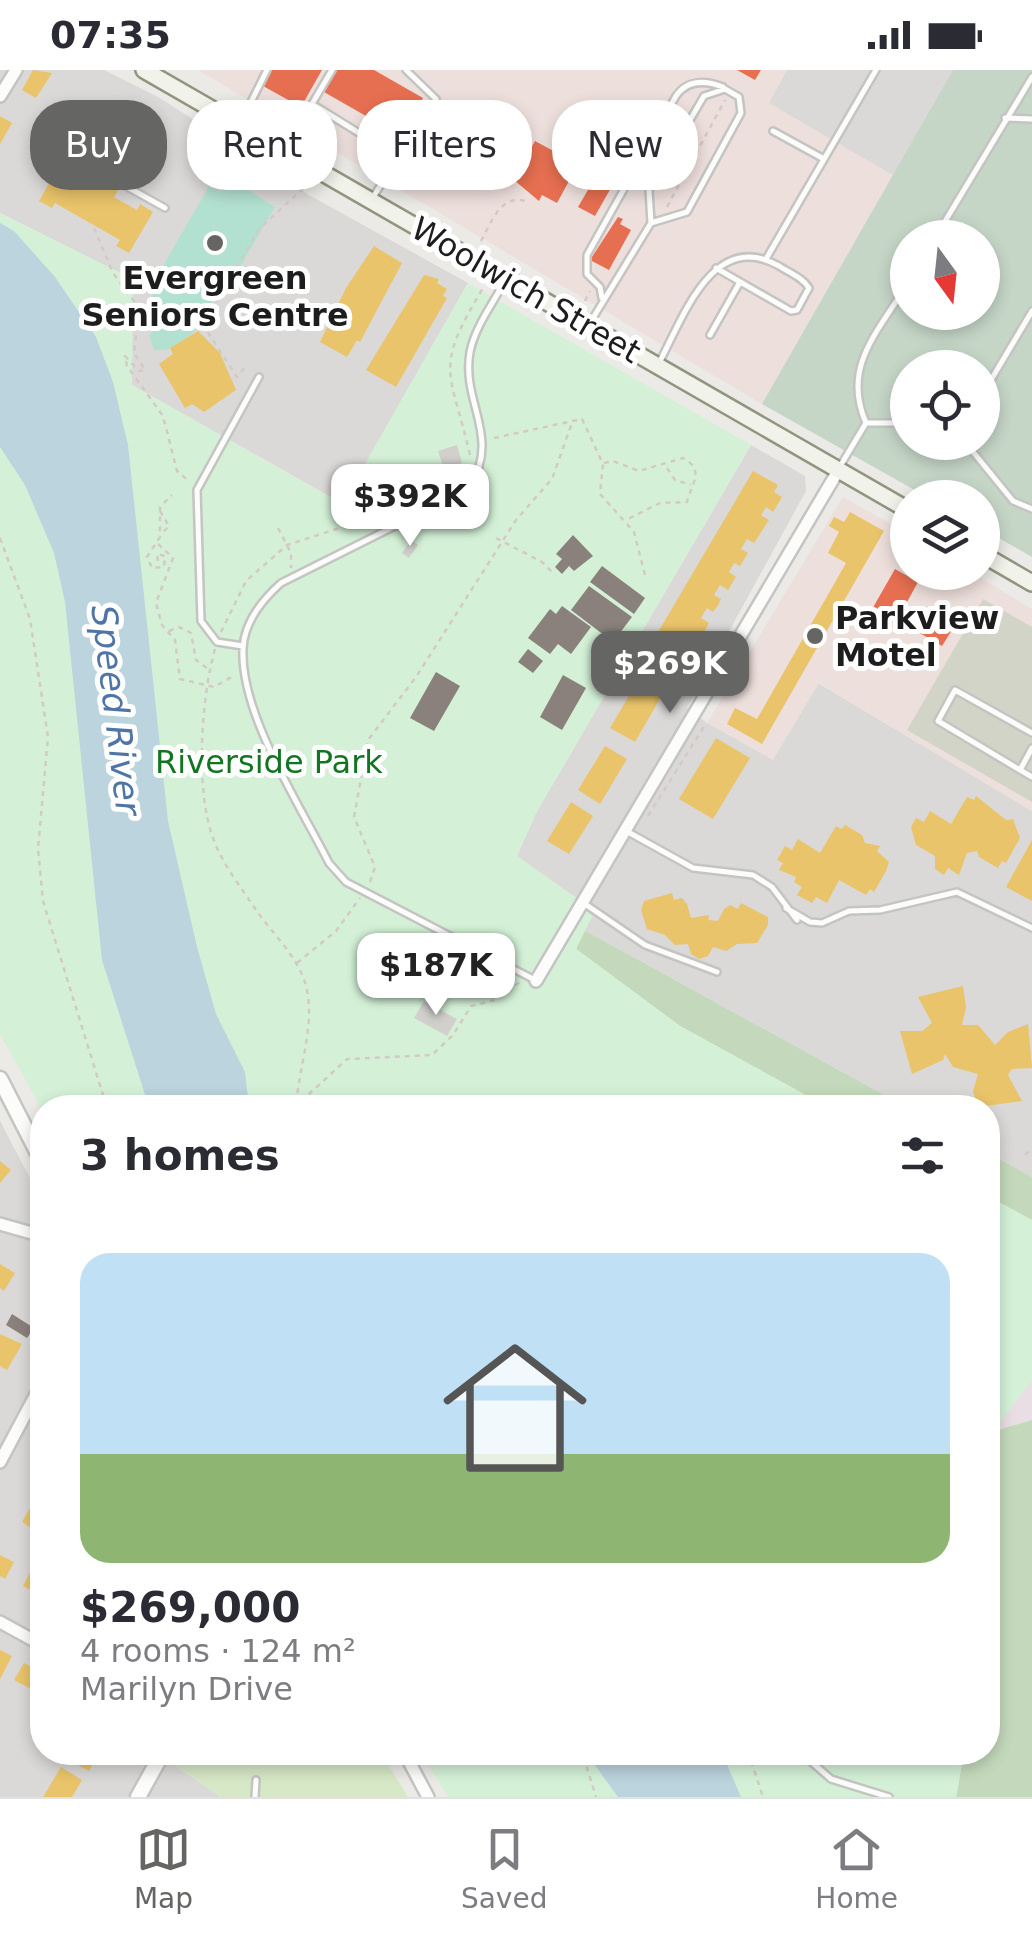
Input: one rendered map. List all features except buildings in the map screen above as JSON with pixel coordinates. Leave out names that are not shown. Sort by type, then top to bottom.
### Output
[{"type":"main road","name":"Woolwich Street","points":[[144,70],[197,100]]},
{"type":"main road","name":"Woolwich Street","points":[[337,182],[890,500]]},
{"type":"main road","points":[[1000,564],[1032,583]]},
{"type":"street","points":[[0,96],[16,70]]},
{"type":"street","points":[[536,981],[838,471]]},
{"type":"street","points":[[0,1079],[30,1138]]},
{"type":"street","points":[[0,1224],[30,1233]]},
{"type":"street","points":[[0,1462],[30,1406]]},
{"type":"street","points":[[0,1622],[30,1638]]},
{"type":"street","points":[[138,1797],[156,1765]]},
{"type":"street","points":[[411,1765],[428,1797]]},
{"type":"lane","points":[[251,70],[265,73],[251,100]]},
{"type":"lane","points":[[314,100],[332,70]]},
{"type":"lane","points":[[406,70],[435,100]]},
{"type":"lane","points":[[766,259],[876,70]]},
{"type":"lane","points":[[946,220],[1032,77]]},
{"type":"lane","points":[[603,300],[600,286],[585,268],[587,255],[676,96],[682,88],[697,82],[727,90],[742,102],[741,113],[686,212],[650,223]]},
{"type":"lane","points":[[588,326],[650,223],[649,190],[704,96],[727,90]]},
{"type":"lane","points":[[1005,118],[1032,119]]},
{"type":"lane","points":[[773,131],[824,160]]},
{"type":"lane","points":[[132,190],[164,208]]},
{"type":"lane","points":[[371,202],[378,190]]},
{"type":"lane","points":[[658,366],[702,282],[716,268],[740,257],[766,259],[808,284],[797,310],[716,268]]},
{"type":"lane","points":[[507,279],[470,352],[484,440],[482,465],[465,493],[294,575],[263,601],[243,646],[244,672],[255,710],[329,863],[346,882],[536,981]]},
{"type":"lane","points":[[710,335],[740,282]]},
{"type":"lane","points":[[1000,365],[1032,311]]},
{"type":"lane","points":[[866,423],[857,398],[856,375],[890,315]]},
{"type":"lane","points":[[243,646],[217,642],[202,621],[198,490],[259,377]]},
{"type":"lane","points":[[866,423],[890,423]]},
{"type":"lane","points":[[838,471],[866,423]]},
{"type":"lane","points":[[979,460],[1013,501],[1032,508]]},
{"type":"lane","points":[[1032,733],[955,690],[938,721],[1032,777]]},
{"type":"lane","points":[[1020,770],[1032,748]]},
{"type":"lane","points":[[626,831],[693,868],[753,875],[772,887],[797,920]]},
{"type":"lane","points":[[786,908],[810,922],[822,923],[849,911],[880,910],[957,892],[1032,928]]},
{"type":"lane","points":[[582,903],[645,944],[717,972]]},
{"type":"lane","points":[[816,1765],[831,1778],[889,1797]]},
{"type":"lane","points":[[255,1797],[256,1780]]},
{"type":"path","points":[[661,218],[727,90]]},
{"type":"path","points":[[244,368],[237,378],[230,372],[203,324],[259,229],[302,190]]},
{"type":"path","points":[[480,241],[504,203],[516,198],[529,202]]},
{"type":"path","points":[[94,228],[113,273],[139,308],[134,353],[145,370],[139,370],[125,356],[127,366],[163,416],[178,471],[190,482]]},
{"type":"path","points":[[472,464],[448,363],[458,332],[483,288]]},
{"type":"path","points":[[484,440],[582,418],[603,464],[600,494],[605,504],[627,520],[640,548],[646,579]]},
{"type":"path","points":[[296,964],[336,931],[364,892],[375,867],[354,816],[368,740],[416,676],[502,542],[552,479],[573,420]]},
{"type":"path","points":[[603,464],[614,460],[639,471],[667,466],[683,458],[692,463],[698,475],[687,502],[660,503],[627,520]]},
{"type":"path","points":[[667,466],[675,480],[692,485]]},
{"type":"path","points":[[158,561],[157,554],[165,556],[160,570],[152,568],[147,557],[158,544],[159,509],[172,494]]},
{"type":"path","points":[[296,1095],[308,994],[296,964],[237,882],[212,837],[203,790],[210,669],[217,642],[246,581],[287,544],[420,502]]},
{"type":"path","points":[[159,509],[169,526],[160,534]]},
{"type":"path","points":[[278,528],[287,544],[294,575]]},
{"type":"path","points":[[0,538],[30,620],[48,737],[38,849],[43,902],[103,1095]]},
{"type":"path","points":[[496,538],[542,562],[555,575]]},
{"type":"path","points":[[158,544],[173,558],[156,603],[158,618],[175,640],[180,679],[219,686],[228,677],[244,672]]},
{"type":"path","points":[[168,632],[179,627],[191,633],[196,660],[210,669]]},
{"type":"path","points":[[638,810],[650,818],[706,726],[692,719]]},
{"type":"path","points":[[307,1095],[346,1059],[432,1056],[453,1035],[471,1006],[495,1000],[522,980],[536,981]]},
{"type":"path","points":[[1025,1154],[1032,1148]]},
{"type":"path","points":[[586,1765],[596,1797]]},
{"type":"path","points":[[752,1765],[763,1797]]},
{"type":"shaded area","points":[[0,70],[104,70],[163,100],[30,100],[30,190],[167,190],[167,103],[187,116],[187,190],[301,190],[468,283],[343,504],[132,385],[132,289],[118,272],[0,213]]},
{"type":"shaded area","points":[[198,70],[787,70],[769,103],[894,176],[762,404],[401,190],[532,190],[532,100],[357,100],[357,164],[337,152],[337,100],[249,100]]},
{"type":"shaded area","points":[[787,70],[953,70],[894,176],[768,103]]},
{"type":"shaded area","points":[[751,445],[805,476],[806,491],[687,708],[707,723],[818,683],[1032,811],[1032,1177],[1000,1160],[1000,1095],[884,1095],[584,930],[594,911],[517,856],[536,813]]},
{"type":"shaded area","points":[[843,497],[890,523],[890,590],[1000,590],[1032,609],[1032,811],[819,683],[773,760],[707,723]]},
{"type":"shaded area","points":[[983,599],[1032,627],[1032,802],[907,730]]},
{"type":"shaded area","points":[[0,1121],[30,1178],[30,1765],[174,1765],[221,1797],[0,1797]]},
{"type":"shaded area","points":[[1032,1380],[1032,1420],[1000,1429],[1000,1421]]},
{"type":"green space","points":[[953,70],[1032,70],[1032,557],[1000,539],[1000,480],[897,480],[762,404]]},
{"type":"green space","name":"Evergreen Seniors Centre","points":[[207,190],[248,190],[275,207],[229,286],[222,283],[196,329],[178,345],[154,350],[149,335],[159,325],[147,318],[156,302],[151,298],[160,283],[155,280]]},
{"type":"green space","name":"Riverside Park","points":[[0,213],[133,279],[132,385],[342,504],[468,283],[751,445],[536,813],[517,856],[595,911],[576,949],[680,1026],[806,1095],[34,1095],[0,1034]]},
{"type":"green space","points":[[584,930],[884,1095],[805,1095],[680,1026],[576,949]]},
{"type":"green space","points":[[1000,1160],[1032,1177],[1032,1221],[1000,1203]]},
{"type":"green space","points":[[1000,1203],[1032,1220],[1032,1380],[1000,1422]]},
{"type":"green space","points":[[1032,1420],[1032,1797],[956,1797],[962,1765],[1000,1765],[1000,1429]]},
{"type":"green space","points":[[175,1765],[388,1765],[408,1797],[221,1797]]},
{"type":"green space","points":[[428,1765],[962,1765],[956,1797],[448,1797]]},
{"type":"water","name":"Speed River","points":[[0,223],[14,231],[55,277],[96,337],[113,382],[128,445],[168,821],[216,1014],[245,1072],[248,1095],[145,1095],[102,960],[65,602],[54,553],[25,485],[0,447]]},
{"type":"water","points":[[595,1765],[727,1765],[741,1797],[618,1797]]},
{"type":"place","name":"Evergreen Seniors Centre","points":[[215,243]]},
{"type":"place","name":"Parkview Motel","points":[[815,636]]}]
